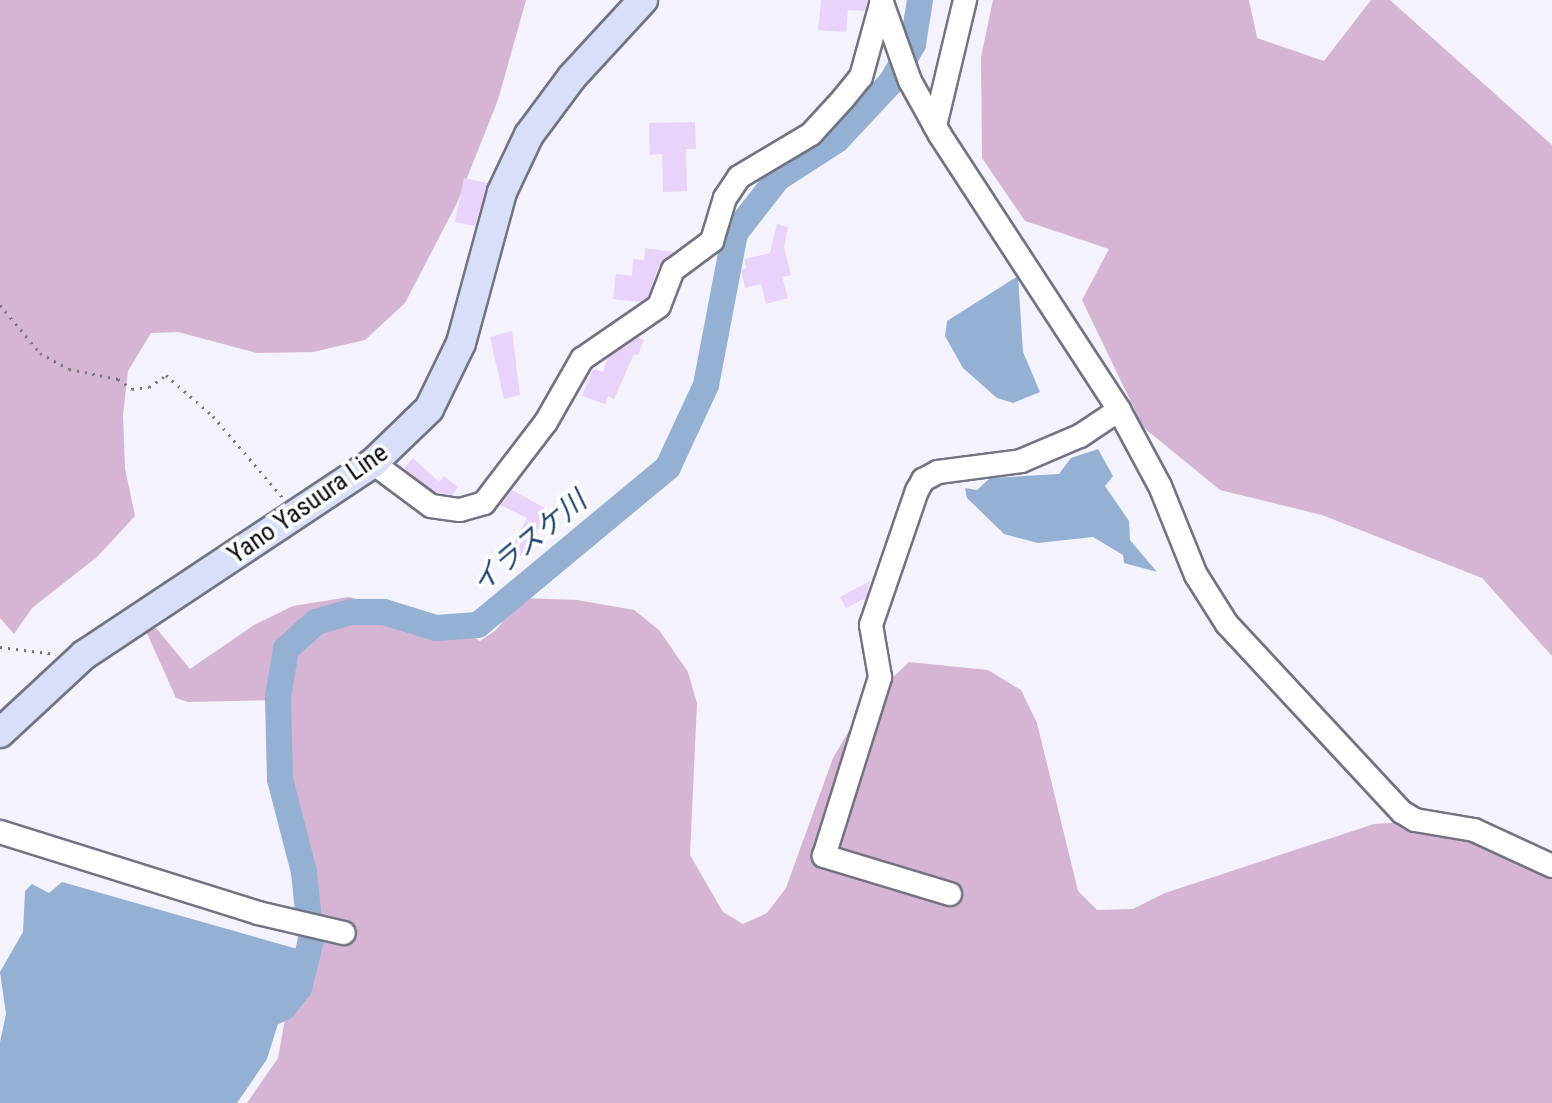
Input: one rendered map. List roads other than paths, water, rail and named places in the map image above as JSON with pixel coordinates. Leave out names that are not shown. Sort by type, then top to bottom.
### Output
[{"type":"main road","name":"Yano Yasuura Line","points":[[0,733],[84,655],[298,516],[373,463],[429,409],[447,379],[502,192],[529,135],[572,77],[643,0]]},
{"type":"street","points":[[373,463],[431,506],[460,510],[484,503],[546,422],[582,359],[659,306],[673,270],[712,241],[725,198],[739,177],[811,134],[861,77],[882,0]]},
{"type":"street","points":[[882,0],[910,81],[935,126],[1119,410],[1160,486],[1196,575],[1227,624],[1391,803],[1415,820],[1474,830],[1552,866]]},
{"type":"street","points":[[935,126],[965,0]]},
{"type":"street","points":[[950,894],[824,856],[880,677],[871,625],[917,491],[923,480],[938,472],[1021,461],[1080,436],[1119,410]]},
{"type":"street","points":[[0,832],[258,913],[344,933]]},
{"type":"water","points":[[1018,276],[1023,352],[1040,392],[1013,403],[997,398],[963,368],[945,336],[947,321]]},
{"type":"water","points":[[1098,449],[1113,476],[1105,486],[1129,521],[1130,540],[1157,572],[1124,563],[1123,555],[1093,537],[1038,543],[1004,534],[967,498],[965,488],[977,490],[990,478],[1059,474],[1071,458]]},
{"type":"water","points":[[62,882],[301,950],[267,1059],[237,1103],[0,1103],[0,1042],[6,1014],[0,972],[23,932],[25,891],[32,884],[49,893]]},
{"type":"waterway","name":"イラスケ川","points":[[251,1022],[284,1007],[299,988],[311,940],[304,872],[280,779],[278,697],[286,649],[316,622],[351,612],[384,612],[436,628],[478,625],[668,467],[706,385],[735,233],[778,178],[837,140],[892,81],[913,44],[920,0]]}]
